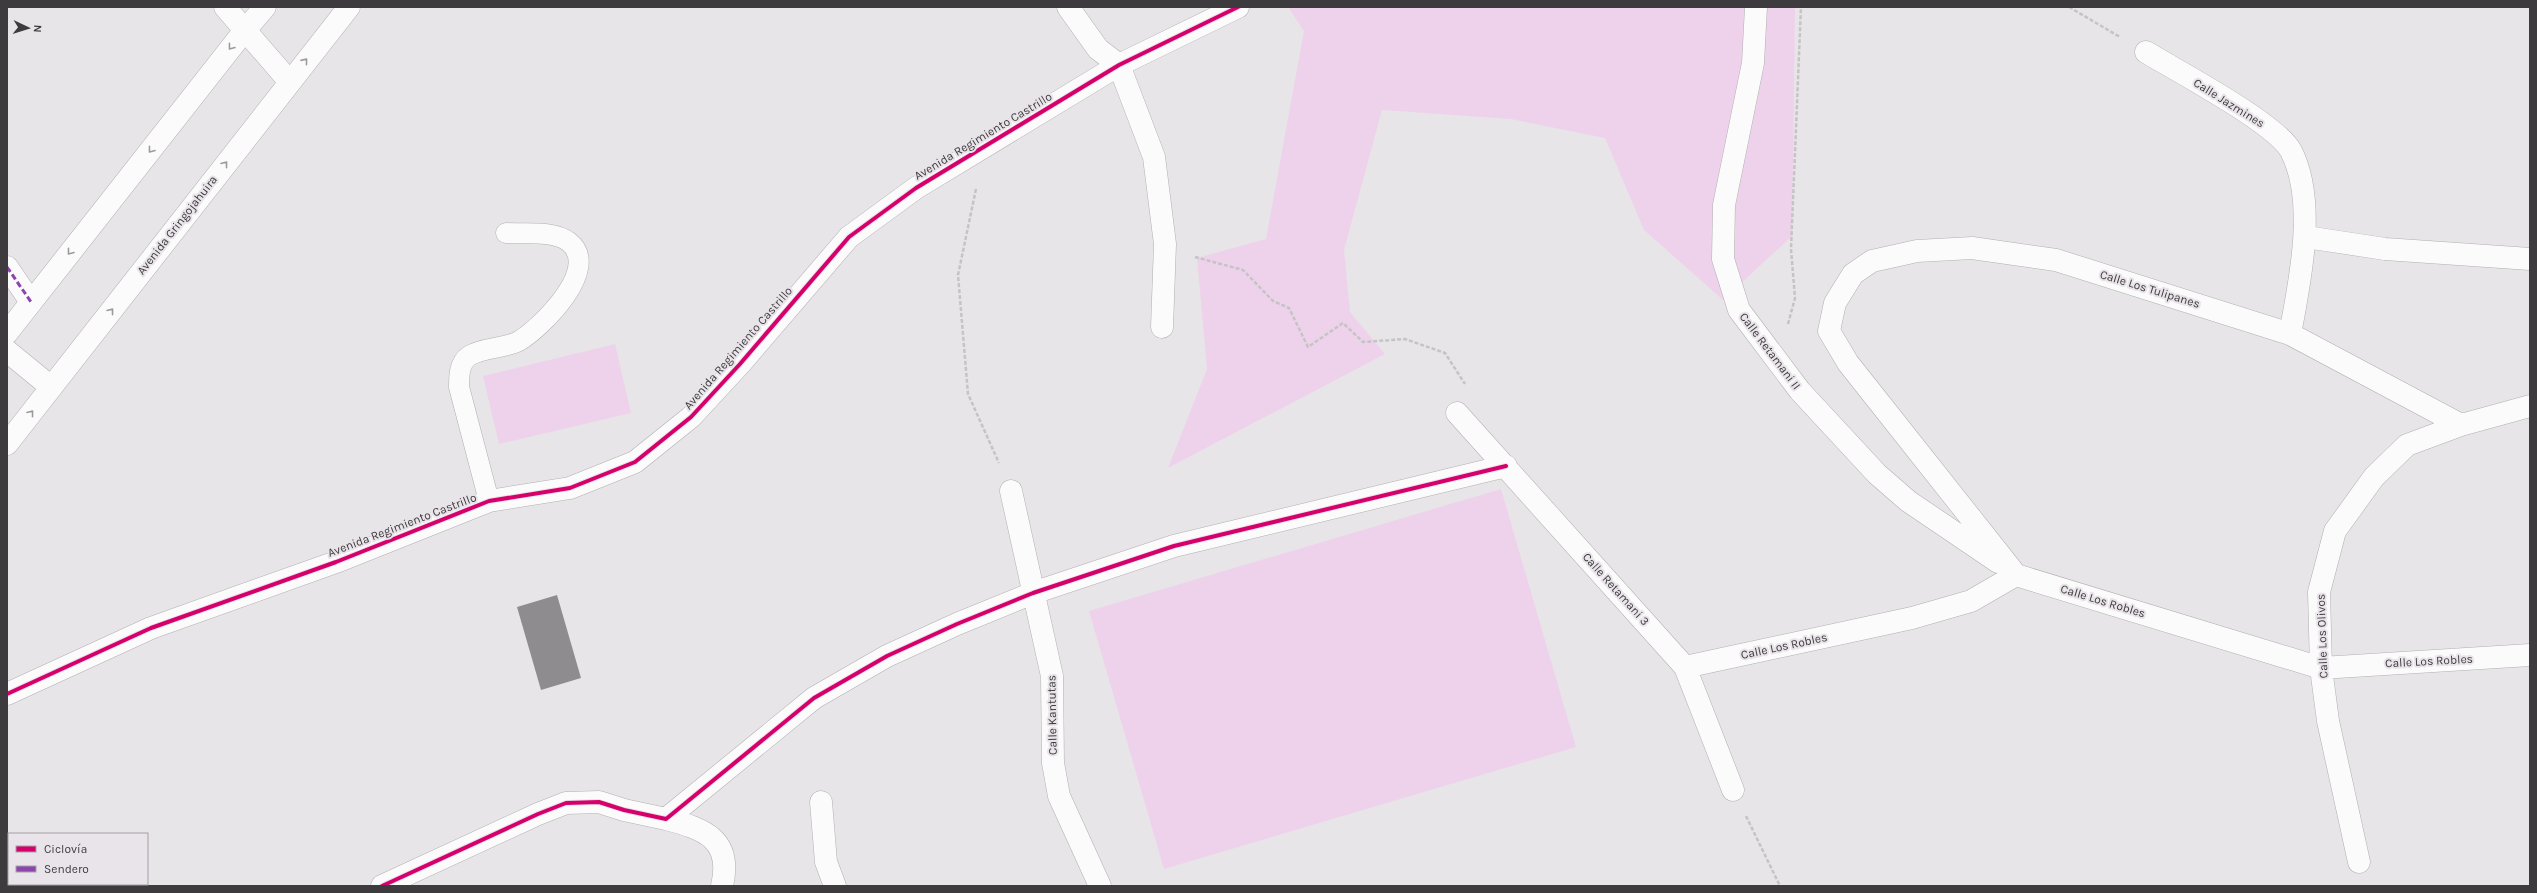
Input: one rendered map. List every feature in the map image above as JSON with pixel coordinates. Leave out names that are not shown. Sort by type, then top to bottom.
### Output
[{"type":"street","points":[[225,7],[289,81]]},
{"type":"street","points":[[7,333],[245,30],[265,7]]},
{"type":"street","name":"Avenida Gringojahuira","points":[[7,444],[289,81],[349,7]]},
{"type":"street","points":[[1068,7],[1098,49],[1119,65],[1154,157],[1165,244],[1162,328]]},
{"type":"street","name":"Avenida Regimiento Castrillo","points":[[7,694],[151,628],[336,562],[489,501],[570,488],[635,462],[691,417],[740,364],[849,237],[916,188],[984,149],[1119,65],[1238,7]]},
{"type":"street","name":"Calle Retamani II","points":[[1756,7],[1753,63],[1724,205],[1723,259],[1739,310],[1800,391],[1872,468],[1908,501],[2016,575]]},
{"type":"street","name":"Calle Jazmines","points":[[2146,52],[2269,128],[2291,151],[2302,188],[2306,237],[2290,334]]},
{"type":"street","points":[[2306,237],[2385,248],[2530,259]]},
{"type":"street","name":"Calle Los Tulipanes","points":[[2016,575],[1848,363],[1830,331],[1835,303],[1853,274],[1872,261],[1917,251],[1972,248],[2056,260],[2290,334],[2461,425]]},
{"type":"street","points":[[7,268],[31,302]]},
{"type":"street","points":[[7,351],[51,387]]},
{"type":"street","name":"Calle Los Olivos","points":[[2359,862],[2328,721],[2320,668],[2319,592],[2335,531],[2374,477],[2407,445],[2461,425],[2530,406]]},
{"type":"street","name":"Calle Retamani 3","points":[[1457,413],[1685,667],[1733,790]]},
{"type":"street","points":[[666,819],[814,698],[887,656],[1033,593],[1174,546],[1506,466]]},
{"type":"street","name":"Calle Kantutas","points":[[1011,491],[1052,676],[1053,763],[1059,796],[1100,886]]},
{"type":"street","name":"Calle Los Robles","points":[[1685,667],[1912,618],[1971,601],[2016,575],[2320,668],[2530,655]]},
{"type":"street","points":[[382,886],[566,803],[599,802],[697,827],[714,837],[723,855],[725,874],[722,886]]},
{"type":"street","points":[[821,802],[826,862],[835,886]]},
{"type":"lane","points":[[489,501],[459,387],[460,369],[469,356],[518,341],[538,326],[557,308],[576,278],[578,255],[569,242],[556,236],[506,233]]},
{"type":"path","points":[[1774,358],[1789,322],[1795,298],[1791,249],[1801,7]]},
{"type":"path","points":[[2069,7],[2146,52]]},
{"type":"path","points":[[984,149],[958,275],[968,394],[1011,491]]},
{"type":"path","points":[[1165,244],[1197,258],[1243,270],[1273,301],[1289,308],[1308,347],[1343,323],[1363,342],[1405,339],[1445,352],[1465,384],[1457,413]]},
{"type":"path","points":[[1733,790],[1780,886]]},
{"type":"shaded area","points":[[1288,7],[1795,7],[1792,236],[1723,300],[1644,230],[1605,138],[1511,119],[1382,110],[1344,250],[1350,312],[1385,354],[1168,468],[1207,369],[1197,258],[1266,239],[1304,31]]},
{"type":"shaded area","points":[[615,344],[631,413],[499,444],[483,376]]},
{"type":"shaded area","points":[[1501,489],[1576,747],[1164,869],[1089,611]]},
{"type":"building","points":[[557,595],[581,678],[541,690],[517,607]]},
{"type":"marked path","points":[[7,267],[31,302]]},
{"type":"cycle path","points":[[7,694],[151,628],[336,562],[489,501],[570,488],[635,462],[691,417],[740,364],[849,237],[916,188],[1119,65],[1238,7]]},
{"type":"cycle path","points":[[382,886],[538,814],[566,803],[599,802],[624,810],[666,819],[814,698],[887,656],[957,624],[1033,593],[1174,546],[1506,466]]}]
